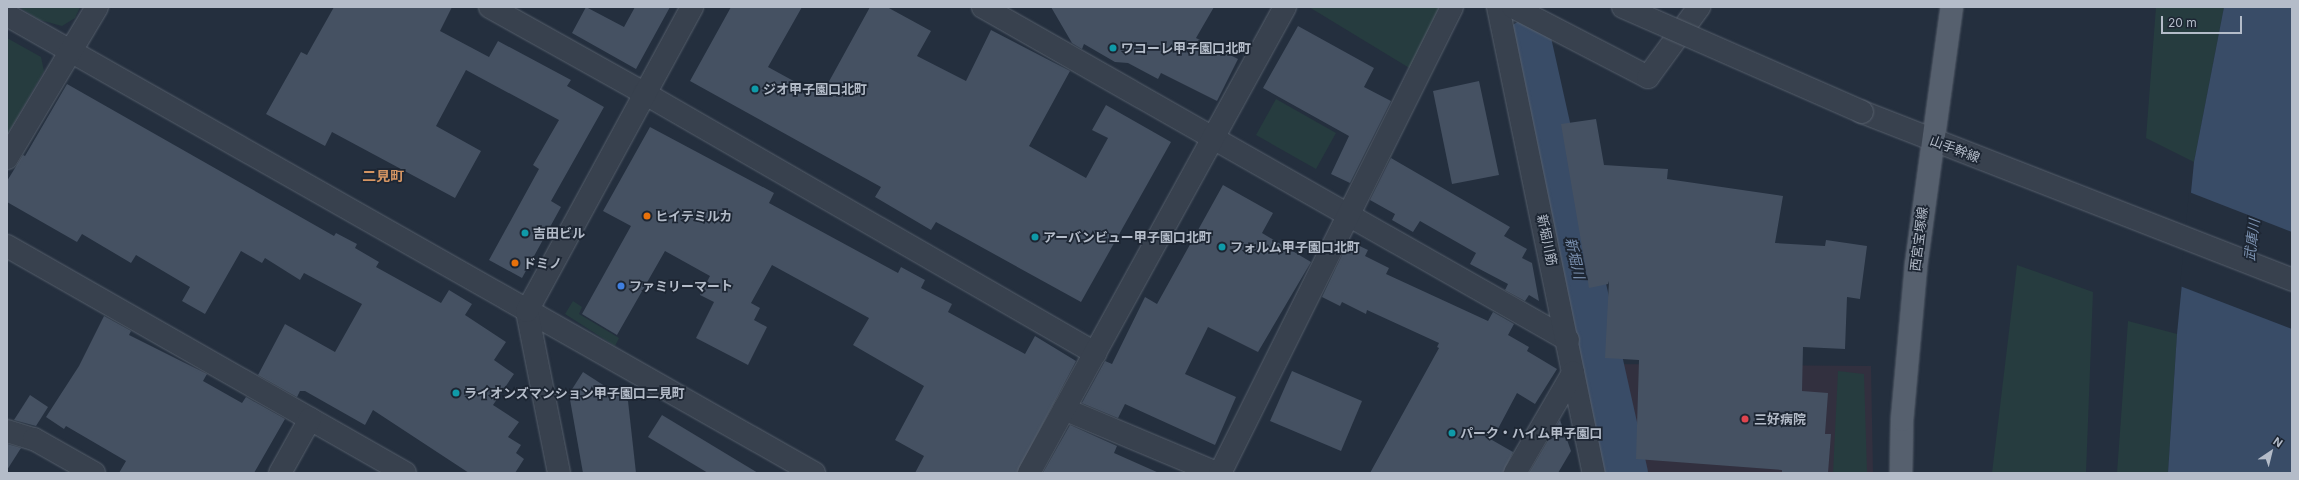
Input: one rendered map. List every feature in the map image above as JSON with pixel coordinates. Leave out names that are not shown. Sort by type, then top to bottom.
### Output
[{"type":"main road","name":"西宮宝塚線","points":[[1901,473],[1902,420],[1916,265],[1932,140],[1952,7]]},
{"type":"street","points":[[7,158],[97,7]]},
{"type":"street","points":[[490,7],[644,93],[1095,353]]},
{"type":"street","points":[[559,473],[527,311],[692,7]]},
{"type":"street","points":[[983,7],[1214,136],[1348,215],[1568,340]]},
{"type":"street","points":[[1029,473],[1285,7]]},
{"type":"street","points":[[1220,473],[1452,7]]},
{"type":"street","name":"新堀川筋","points":[[1498,7],[1568,340],[1573,373],[1594,473]]},
{"type":"street","points":[[1513,7],[1648,77],[1698,7]]},
{"type":"street","name":"山手幹線","points":[[1623,7],[1862,112],[2292,280]]},
{"type":"street","points":[[7,16],[814,473]]},
{"type":"street","points":[[7,246],[406,473]]},
{"type":"street","points":[[1515,473],[1573,373]]},
{"type":"street","points":[[1064,409],[1216,473]]},
{"type":"street","points":[[280,473],[310,419]]},
{"type":"street","points":[[7,431],[34,439],[94,473]]},
{"type":"shaded area","name":"三好病院","points":[[1608,364],[1871,366],[1873,473],[1629,473]]},
{"type":"green space","points":[[19,7],[80,7],[75,18],[62,26],[40,20]]},
{"type":"green space","points":[[1309,7],[1439,7],[1411,69]]},
{"type":"green space","points":[[2156,7],[2224,7],[2194,162],[2146,138]]},
{"type":"green space","points":[[7,38],[41,57],[44,71],[7,135]]},
{"type":"green space","points":[[1276,99],[1336,133],[1316,169],[1256,135]]},
{"type":"green space","points":[[2017,265],[2093,292],[2086,473],[1992,473]]},
{"type":"green space","points":[[573,301],[582,307],[579,314],[619,338],[615,346],[565,314]]},
{"type":"green space","points":[[2128,321],[2177,334],[2168,473],[2117,473]]},
{"type":"green space","points":[[1838,371],[1864,374],[1867,473],[1833,473]]},
{"type":"water","name":"武庫川","points":[[2224,7],[2292,7],[2292,473],[2168,473],[2177,334],[2194,162]]},
{"type":"pier","points":[[2189,192],[2292,232],[2292,329],[2180,286]]},
{"type":"building","points":[[334,7],[452,7],[440,31],[489,57],[498,41],[571,80],[567,86],[604,107],[551,201],[561,207],[522,278],[489,260],[539,169],[533,165],[559,120],[466,70],[436,126],[481,151],[455,198],[332,132],[325,146],[266,114],[301,52],[307,55]]},
{"type":"building","points":[[586,7],[624,27],[635,7],[670,7],[636,69],[572,33]]},
{"type":"building","points":[[731,7],[802,7],[768,67],[821,96],[870,7],[887,7],[931,31],[917,56],[966,81],[991,30],[1070,71],[1029,146],[1086,178],[1108,138],[1092,130],[1106,105],[1171,142],[1081,302],[936,222],[931,230],[875,197],[881,187],[690,81]]},
{"type":"building","points":[[1051,7],[1214,7],[1196,38],[1238,59],[1217,101],[1161,73],[1158,79],[1128,63],[1115,62],[1084,44],[1082,49],[1072,43]]},
{"type":"building","points":[[1298,26],[1374,68],[1364,87],[1391,101],[1350,183],[1331,174],[1349,136],[1263,88]]},
{"type":"building","points":[[1479,81],[1499,175],[1452,184],[1433,91]]},
{"type":"building","points":[[67,84],[334,236],[336,233],[357,244],[355,248],[379,262],[376,267],[441,303],[449,290],[472,304],[465,315],[506,342],[494,360],[514,374],[493,405],[519,422],[508,437],[521,445],[516,453],[524,459],[515,473],[469,473],[373,410],[365,425],[305,391],[300,391],[297,397],[258,375],[285,324],[335,352],[362,304],[304,273],[300,280],[265,258],[262,263],[241,251],[205,314],[182,301],[190,287],[136,255],[131,263],[82,234],[77,242],[7,202],[7,181],[23,155],[25,156]]},
{"type":"building","points":[[1596,119],[1604,165],[1668,169],[1667,179],[1783,196],[1775,243],[1825,246],[1826,240],[1867,246],[1860,299],[1847,297],[1845,349],[1803,347],[1802,391],[1828,393],[1825,434],[1831,434],[1828,473],[1782,473],[1782,470],[1636,459],[1639,360],[1605,358],[1609,281],[1608,284],[1589,288],[1561,124]]},
{"type":"building","points":[[650,127],[774,193],[769,203],[898,273],[901,267],[925,280],[921,288],[952,304],[948,312],[1025,354],[1035,336],[1076,361],[1017,473],[915,473],[924,456],[895,440],[924,386],[853,345],[869,318],[772,265],[751,303],[760,308],[754,320],[767,327],[748,365],[696,338],[714,302],[700,295],[710,276],[665,251],[617,335],[582,314],[631,226],[603,211]]},
{"type":"building","points":[[1391,158],[1510,227],[1504,236],[1527,249],[1522,258],[1532,263],[1539,301],[1529,295],[1525,301],[1505,290],[1508,284],[1470,264],[1476,253],[1420,221],[1413,232],[1392,220],[1395,214],[1370,200]]},
{"type":"building","points":[[1223,185],[1273,213],[1262,233],[1311,262],[1258,352],[1208,327],[1185,374],[1236,397],[1215,445],[1125,404],[1118,418],[1082,403],[1105,361],[1112,364],[1145,297],[1157,304]]},
{"type":"building","points":[[1349,241],[1368,250],[1365,256],[1389,268],[1386,274],[1488,321],[1493,312],[1514,324],[1508,335],[1529,347],[1527,351],[1557,369],[1535,404],[1517,393],[1492,440],[1513,452],[1503,473],[1370,473],[1439,348],[1437,347],[1439,343],[1367,310],[1366,314],[1342,302],[1340,306],[1322,297]]},
{"type":"building","points":[[104,316],[131,331],[129,335],[207,374],[203,381],[242,403],[246,397],[285,419],[254,473],[119,473],[126,461],[66,426],[64,429],[46,417],[79,366]]},
{"type":"building","points":[[1292,371],[1362,401],[1341,451],[1270,421]]},
{"type":"building","points":[[583,372],[628,401],[636,473],[583,473],[569,394]]},
{"type":"building","points":[[30,395],[48,407],[36,426],[14,420]]},
{"type":"building","points":[[662,415],[758,473],[708,473],[648,437]]},
{"type":"building","points":[[1560,420],[1571,451],[1558,473],[1529,473]]},
{"type":"building","points":[[1070,425],[1117,446],[1114,453],[1159,473],[1043,473]]},
{"type":"building","points":[[7,444],[21,448],[7,470]]},
{"type":"waterway","name":"新堀川","points":[[1527,44],[1623,473]]},
{"type":"place","name":"ワコーレ甲子園口北町","points":[[1113,48]]},
{"type":"place","name":"ジオ甲子園口北町","points":[[755,89]]},
{"type":"place","name":"ヒイテミルカ","points":[[647,216]]},
{"type":"place","name":"吉田ビル","points":[[525,233]]},
{"type":"place","name":"アーバンビュー甲子園口北町","points":[[1035,237]]},
{"type":"place","name":"フォルム甲子園口北町","points":[[1222,247]]},
{"type":"place","name":"ドミノ","points":[[515,263]]},
{"type":"place","name":"ファミリーマート","points":[[621,286]]},
{"type":"place","name":"ライオンズマンション甲子園口二見町","points":[[456,393]]},
{"type":"place","name":"三好病院","points":[[1745,419]]},
{"type":"place","name":"パーク・ハイム甲子園口","points":[[1452,433]]},
{"type":"district","name":"二見町","points":[[383,176]]}]
